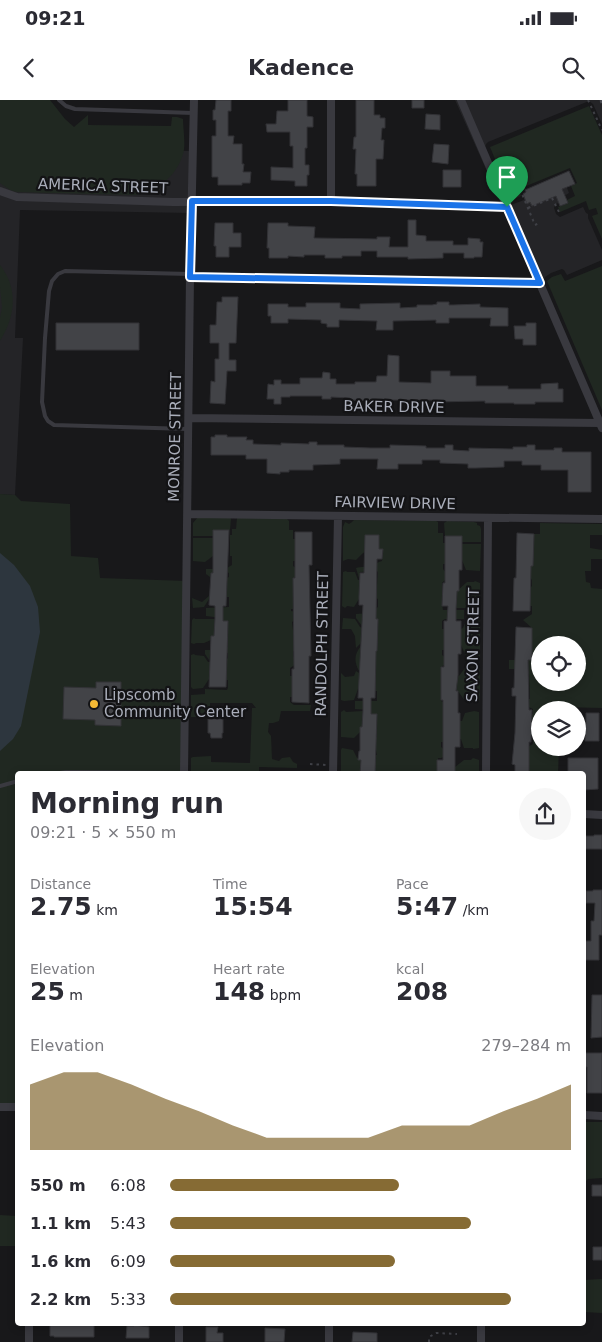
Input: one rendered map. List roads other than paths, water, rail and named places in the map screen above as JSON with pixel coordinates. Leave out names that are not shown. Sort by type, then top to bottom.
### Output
[{"type":"street","name":"MONROE STREET","points":[[184,771],[194,100]]},
{"type":"street","points":[[331,100],[331,201]]},
{"type":"street","points":[[461,100],[601,426]]},
{"type":"street","name":"AMERICA STREET","points":[[0,191],[17,197],[173,202],[331,201],[507,207]]},
{"type":"street","points":[[190,276],[540,283]]},
{"type":"street","name":"BAKER DRIVE","points":[[189,418],[601,426]]},
{"type":"street","name":"FAIRVIEW DRIVE","points":[[188,514],[602,519]]},
{"type":"street","name":"RANDOLPH STREET","points":[[333,770],[338,516]]},
{"type":"street","name":"SAXON STREET","points":[[486,771],[488,518]]},
{"type":"street","points":[[586,814],[602,815]]},
{"type":"street","points":[[0,1107],[15,1108]]},
{"type":"street","points":[[586,1115],[602,1116]]},
{"type":"street","points":[[29,1326],[29,1342]]},
{"type":"street","points":[[179,1326],[179,1342]]},
{"type":"street","points":[[329,1326],[329,1342]]},
{"type":"street","points":[[481,1326],[481,1342]]},
{"type":"lane","points":[[59,100],[66,106],[75,109],[193,113]]},
{"type":"lane","points":[[188,429],[54,425],[45,416],[42,402],[49,291],[52,281],[58,274],[65,271],[190,276]]},
{"type":"lane","points":[[0,786],[15,782]]},
{"type":"place","name":"Lipscomb Community Center","points":[[94,704]]}]
